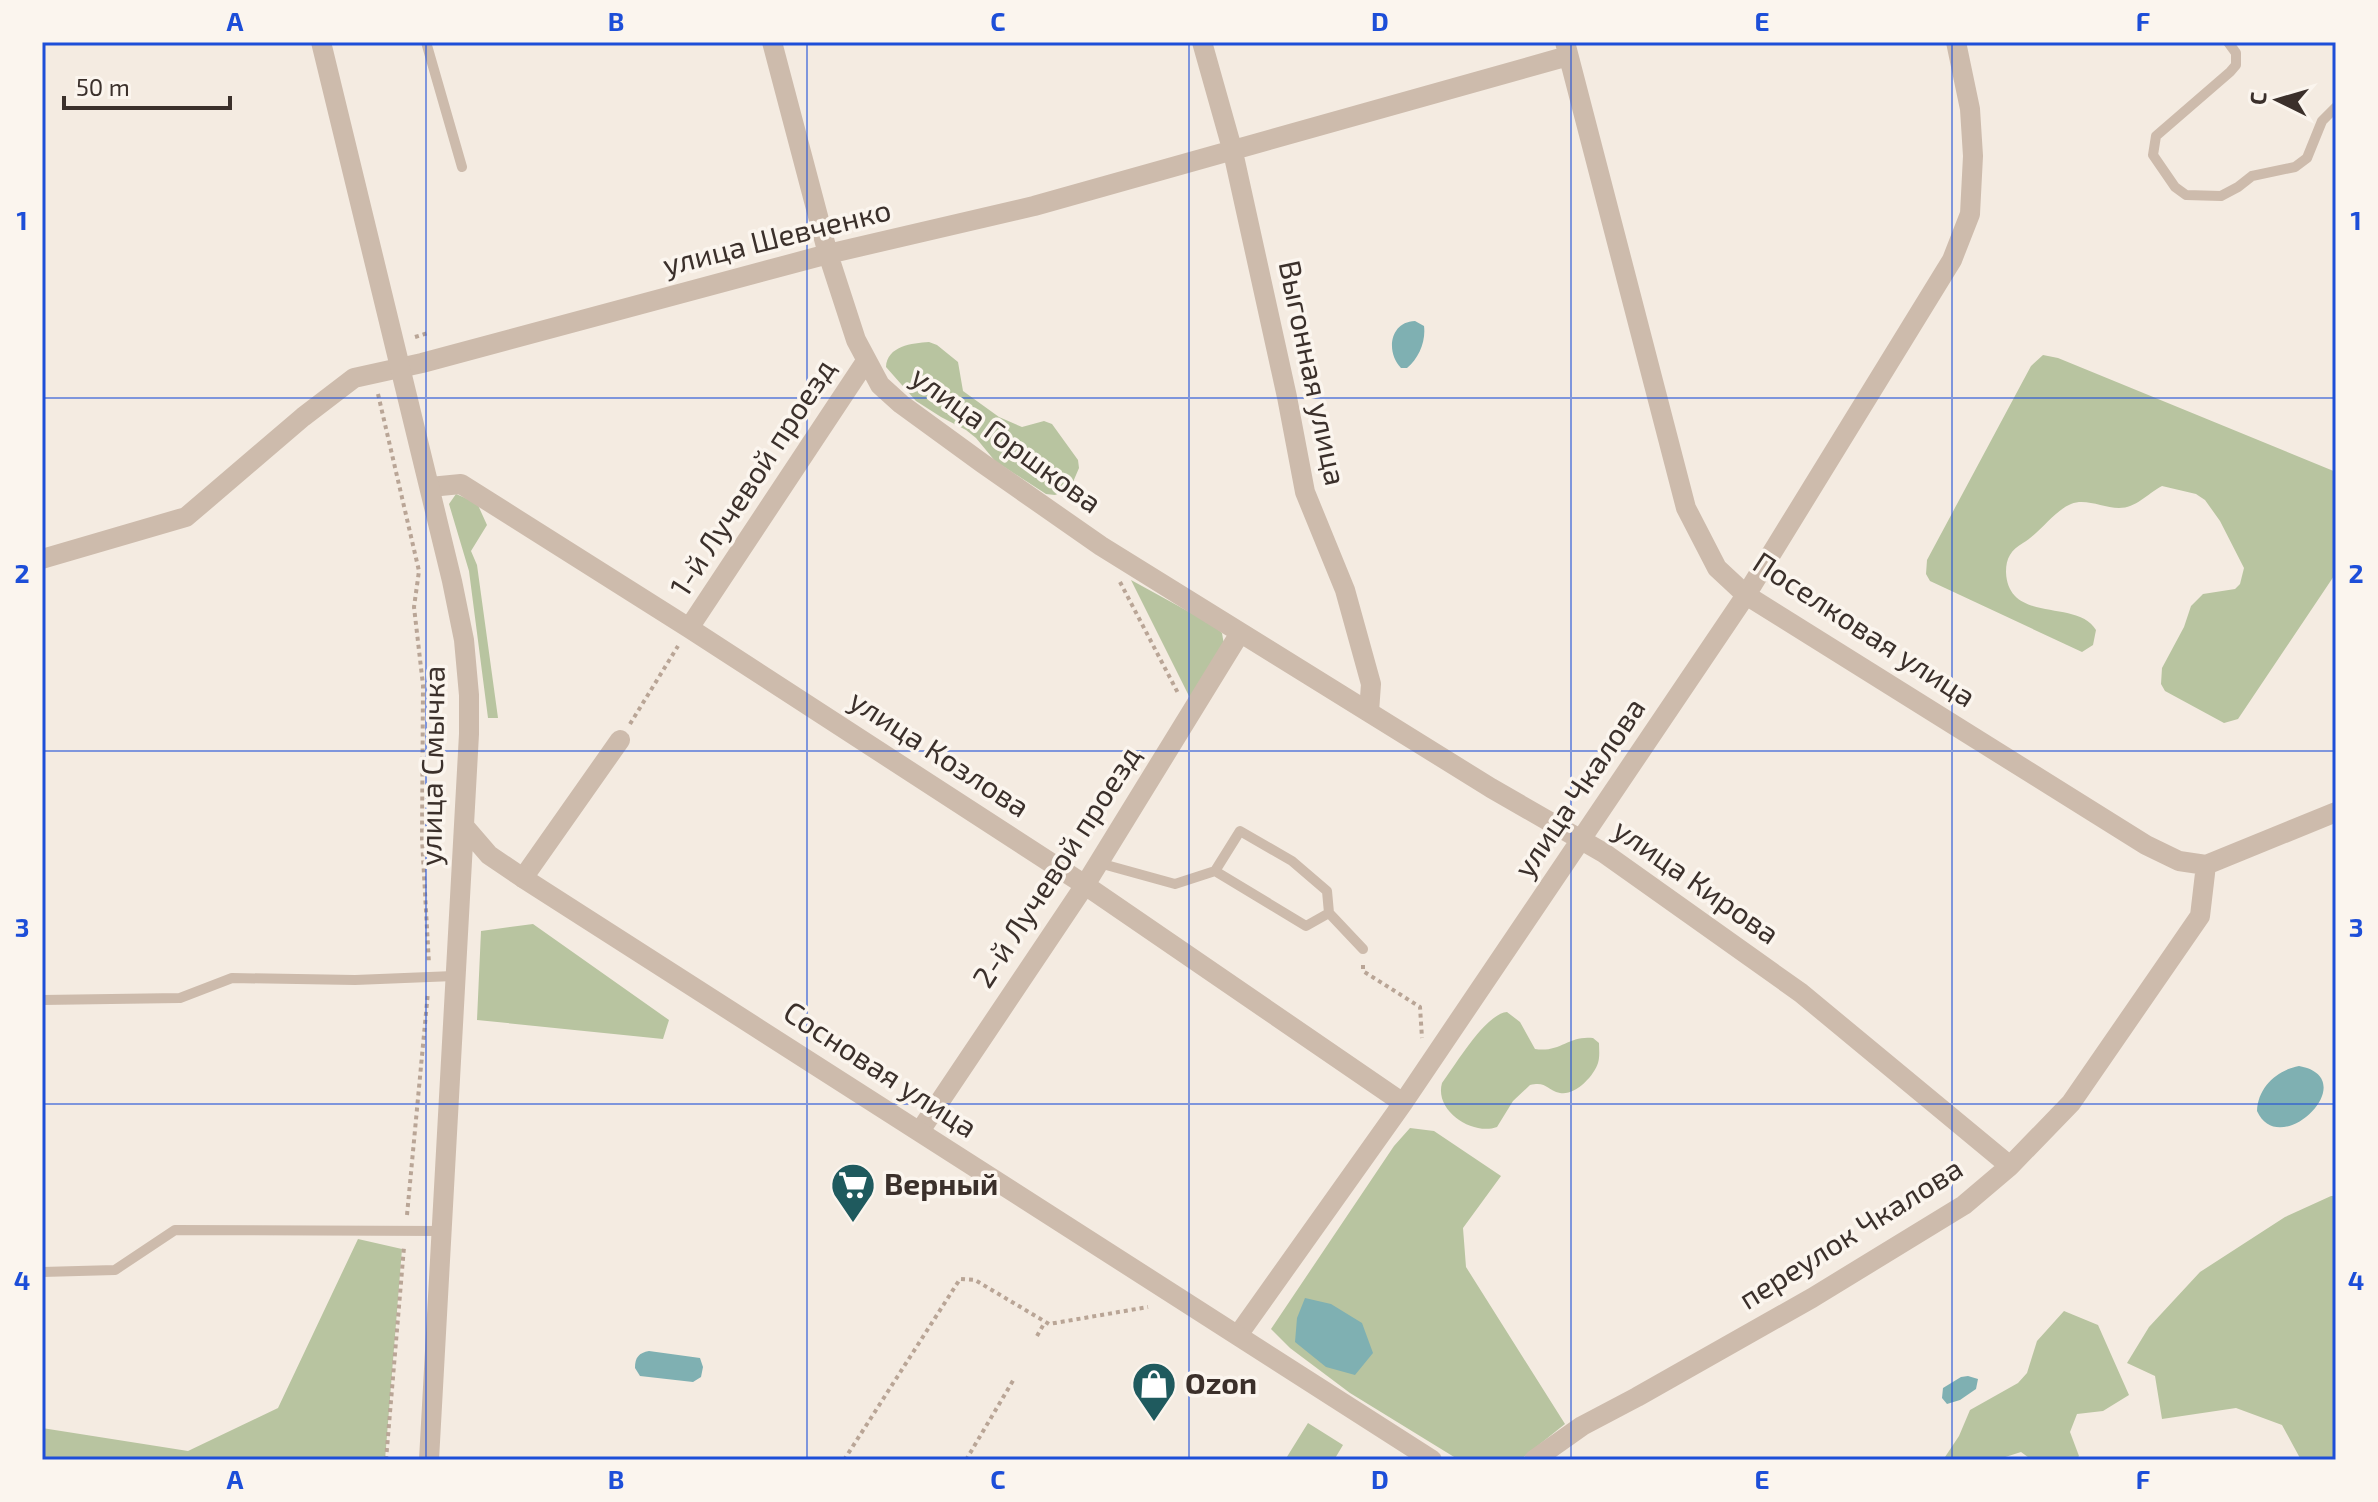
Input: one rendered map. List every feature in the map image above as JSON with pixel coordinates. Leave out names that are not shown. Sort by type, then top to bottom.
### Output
[{"type":"street","name":"улица Смычка","points":[[321,42],[430,487],[466,654],[469,708],[464,826],[429,1460]]},
{"type":"street","name":"улица Горшкова","points":[[772,42],[828,254],[856,340],[880,385],[912,412],[1101,546],[1240,633]]},
{"type":"street","name":"Выгонная улица","points":[[1202,42],[1233,152],[1305,492],[1345,590],[1371,684],[1369,712]]},
{"type":"street","name":"улица Чкалова","points":[[1238,1335],[1425,1072],[1746,595],[1952,260],[1970,214],[1973,156],[1970,109],[1956,42]]},
{"type":"street","name":"улица Шевченко","points":[[42,559],[186,517],[354,378],[828,254],[1034,206],[1233,152],[1566,49]]},
{"type":"street","name":"Поселковая улица","points":[[1566,49],[1686,508],[1717,568],[1746,595],[2146,845],[2179,861],[2206,865]]},
{"type":"street","name":"1-й Лучевой проезд","points":[[689,628],[866,361]]},
{"type":"street","name":"улица Козлова","points":[[430,487],[461,484],[689,628],[1085,885],[1403,1103]]},
{"type":"street","name":"улица Кирова","points":[[1240,633],[1491,788],[1582,839],[1801,993],[2010,1166]]},
{"type":"street","name":"2-й Лучевой проезд","points":[[920,1131],[1085,885],[1240,633]]},
{"type":"street","points":[[523,878],[620,740]]},
{"type":"street","points":[[2206,865],[2336,812]]},
{"type":"street","name":"Сосновая улица","points":[[464,826],[489,855],[523,878],[1432,1460]]},
{"type":"street","name":"переулок Чкалова","points":[[1534,1460],[1582,1426],[1812,1298],[1964,1205],[2010,1166],[2071,1103],[2200,916],[2206,865]]},
{"type":"lane","points":[[426,42],[462,167]]},
{"type":"lane","points":[[2228,42],[2236,53],[2236,65],[2156,136],[2153,155],[2175,187],[2186,195],[2221,196],[2252,176],[2295,167],[2307,158],[2322,121],[2336,107]]},
{"type":"lane","points":[[1099,863],[1175,884],[1215,871],[1240,831],[1292,861],[1327,891],[1329,913],[1363,949]]},
{"type":"lane","points":[[1215,871],[1306,926],[1329,913]]},
{"type":"lane","points":[[42,1000],[180,998],[232,978],[355,980],[454,976]]},
{"type":"lane","points":[[42,1272],[115,1270],[175,1230],[441,1231]]},
{"type":"path","points":[[373,374],[419,571],[414,607],[423,685],[422,839],[429,935],[429,976],[386,1460]]},
{"type":"path","points":[[1101,546],[1190,715]]},
{"type":"path","points":[[620,740],[689,628]]},
{"type":"path","points":[[1363,949],[1363,971],[1420,1007],[1425,1072]]},
{"type":"path","points":[[844,1460],[960,1279],[975,1280],[1049,1324],[1148,1307]]},
{"type":"path","points":[[1037,1336],[1045,1322]]},
{"type":"path","points":[[966,1460],[1014,1379]]},
{"type":"green space","points":[[929,342],[958,362],[963,391],[999,417],[1022,427],[1044,421],[1052,424],[1078,460],[1079,468],[1070,489],[1055,495],[1046,494],[995,461],[966,430],[916,401],[886,367],[887,360],[902,347]]},
{"type":"green space","points":[[2043,355],[2058,358],[2336,472],[2336,573],[2238,719],[2224,723],[2165,691],[2161,684],[2162,668],[2184,627],[2191,606],[2203,594],[2235,589],[2240,584],[2244,568],[2220,521],[2205,500],[2196,494],[2162,486],[2125,507],[2077,502],[2059,512],[2012,552],[2006,572],[2010,588],[2018,599],[2075,615],[2087,620],[2096,630],[2093,645],[2082,652],[1930,581],[1926,574],[1927,560],[2031,366]]},
{"type":"green space","points":[[456,494],[477,503],[487,525],[471,551],[477,565],[498,718],[488,718],[469,571],[449,504]]},
{"type":"green space","points":[[1131,580],[1222,633],[1224,645],[1191,700]]},
{"type":"green space","points":[[533,924],[669,1020],[663,1039],[477,1020],[481,931]]},
{"type":"green space","points":[[1507,1012],[1520,1022],[1535,1049],[1551,1049],[1577,1039],[1593,1038],[1599,1043],[1598,1063],[1588,1079],[1566,1093],[1543,1085],[1530,1085],[1513,1101],[1497,1127],[1477,1128],[1450,1112],[1441,1093],[1442,1083],[1480,1031],[1498,1015]]},
{"type":"green space","points":[[1410,1128],[1434,1131],[1501,1176],[1463,1228],[1466,1267],[1565,1424],[1520,1460],[1459,1460],[1350,1393],[1290,1348],[1271,1329],[1394,1146]]},
{"type":"green space","points":[[2336,1196],[2336,1460],[2301,1460],[2282,1425],[2236,1408],[2162,1419],[2155,1376],[2127,1363],[2149,1327],[2200,1272],[2285,1217]]},
{"type":"green space","points":[[358,1239],[402,1249],[385,1460],[42,1460],[42,1428],[188,1451],[278,1408]]},
{"type":"green space","points":[[2064,1311],[2098,1325],[2129,1395],[2103,1411],[2077,1414],[2070,1432],[2079,1456],[2076,1460],[2032,1460],[2021,1452],[1996,1460],[1943,1460],[1959,1436],[1970,1410],[2018,1383],[2027,1373],[2037,1341]]},
{"type":"green space","points":[[1308,1423],[1343,1445],[1334,1460],[1285,1460]]},
{"type":"water","points":[[1415,321],[1424,326],[1423,343],[1411,364],[1401,368],[1393,354],[1395,332],[1406,323]]},
{"type":"water","points":[[2299,1066],[2317,1073],[2324,1085],[2321,1099],[2298,1122],[2283,1127],[2268,1124],[2257,1111],[2261,1094],[2276,1076]]},
{"type":"water","points":[[1305,1298],[1331,1304],[1362,1323],[1373,1353],[1355,1375],[1326,1367],[1295,1342],[1297,1318]]},
{"type":"water","points":[[649,1351],[700,1358],[703,1367],[701,1377],[693,1382],[640,1376],[635,1368],[637,1358]]},
{"type":"water","points":[[1968,1376],[1978,1379],[1976,1389],[1960,1400],[1947,1404],[1942,1398],[1943,1388]]},
{"type":"place","name":"Верный","points":[[853,1224]]},
{"type":"place","name":"Ozon","points":[[1154,1423]]}]
